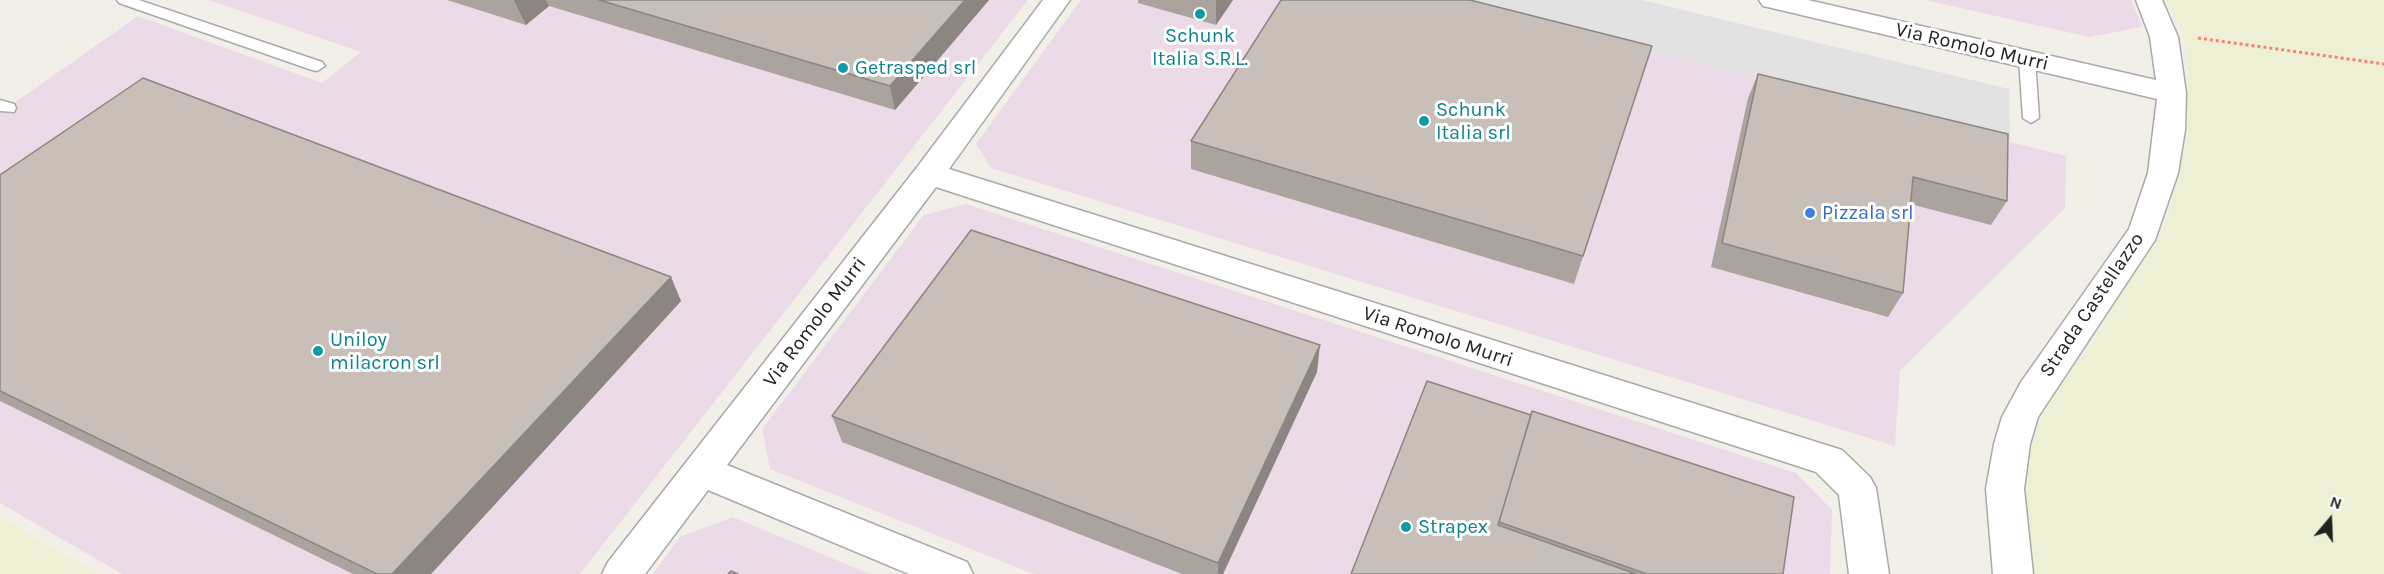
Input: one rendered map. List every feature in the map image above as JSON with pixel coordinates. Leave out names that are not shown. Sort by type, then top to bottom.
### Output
[{"type":"street","name":"Via Romolo Murri","points":[[622,574],[929,174],[1057,0]]},
{"type":"street","name":"Via Romolo Murri","points":[[1772,0],[2172,93]]},
{"type":"street","name":"Strada Castellazzo","points":[[2013,574],[2005,489],[2012,444],[2020,417],[2033,392],[2144,232],[2163,173],[2172,93],[2164,37],[2150,0]]},
{"type":"street","name":"Via Romolo Murri","points":[[929,174],[1829,461],[1857,488],[1869,574]]},
{"type":"street","points":[[701,471],[953,574]]},
{"type":"lane","points":[[124,0],[317,66]]},
{"type":"lane","points":[[2027,59],[2031,118]]},
{"type":"path","points":[[2164,37],[2192,38],[2384,64]]},
{"type":"shaded area","points":[[209,0],[1028,0],[580,574],[122,574],[0,503],[0,113],[138,16],[322,83],[361,52]]},
{"type":"shaded area","points":[[1081,0],[1445,0],[2066,156],[2065,208],[1900,371],[1895,446],[991,168],[976,144]]},
{"type":"shaded area","points":[[1445,0],[1642,0],[2009,89],[2010,142]]},
{"type":"shaded area","points":[[1925,0],[2131,0],[2142,27],[2089,37]]},
{"type":"shaded area","points":[[966,204],[1796,473],[1832,510],[1830,574],[1034,574],[770,469],[762,429],[924,215]]},
{"type":"shaded area","points":[[733,517],[870,574],[653,574],[680,537]]},
{"type":"green space","points":[[2166,0],[2384,0],[2384,574],[2030,574],[2023,490],[2028,453],[2052,393],[2089,348],[2168,218],[2188,139],[2187,51],[2180,28]]},
{"type":"green space","points":[[0,517],[98,574],[0,574]]},
{"type":"building","points":[[599,0],[965,0],[890,86]]},
{"type":"building","name":"Schunk Italia srl","points":[[1281,0],[1470,0],[1652,46],[1583,256],[1191,141]]},
{"type":"building","name":"Pizzala srl","points":[[1758,74],[2008,134],[2007,201],[1913,177],[1903,293],[1722,243]]},
{"type":"building","name":"Uniloy milacron srl","points":[[143,78],[671,277],[392,574],[377,574],[0,391],[0,175]]},
{"type":"building","points":[[971,230],[1320,345],[1218,563],[832,416]]},
{"type":"building","points":[[1427,381],[1531,415],[1498,525],[1636,574],[1351,574]]},
{"type":"building","points":[[1532,411],[1794,497],[1783,574],[1647,574],[1499,522]]},
{"type":"place","name":"Schunk Italia S.R.L.","points":[[1200,14]]},
{"type":"place","name":"Getrasped srl","points":[[843,68]]},
{"type":"place","name":"Schunk Italia srl","points":[[1424,121]]},
{"type":"place","name":"Pizzala srl","points":[[1810,213]]},
{"type":"place","name":"Uniloy milacron srl","points":[[318,351]]},
{"type":"place","name":"Strapex","points":[[1406,527]]}]
